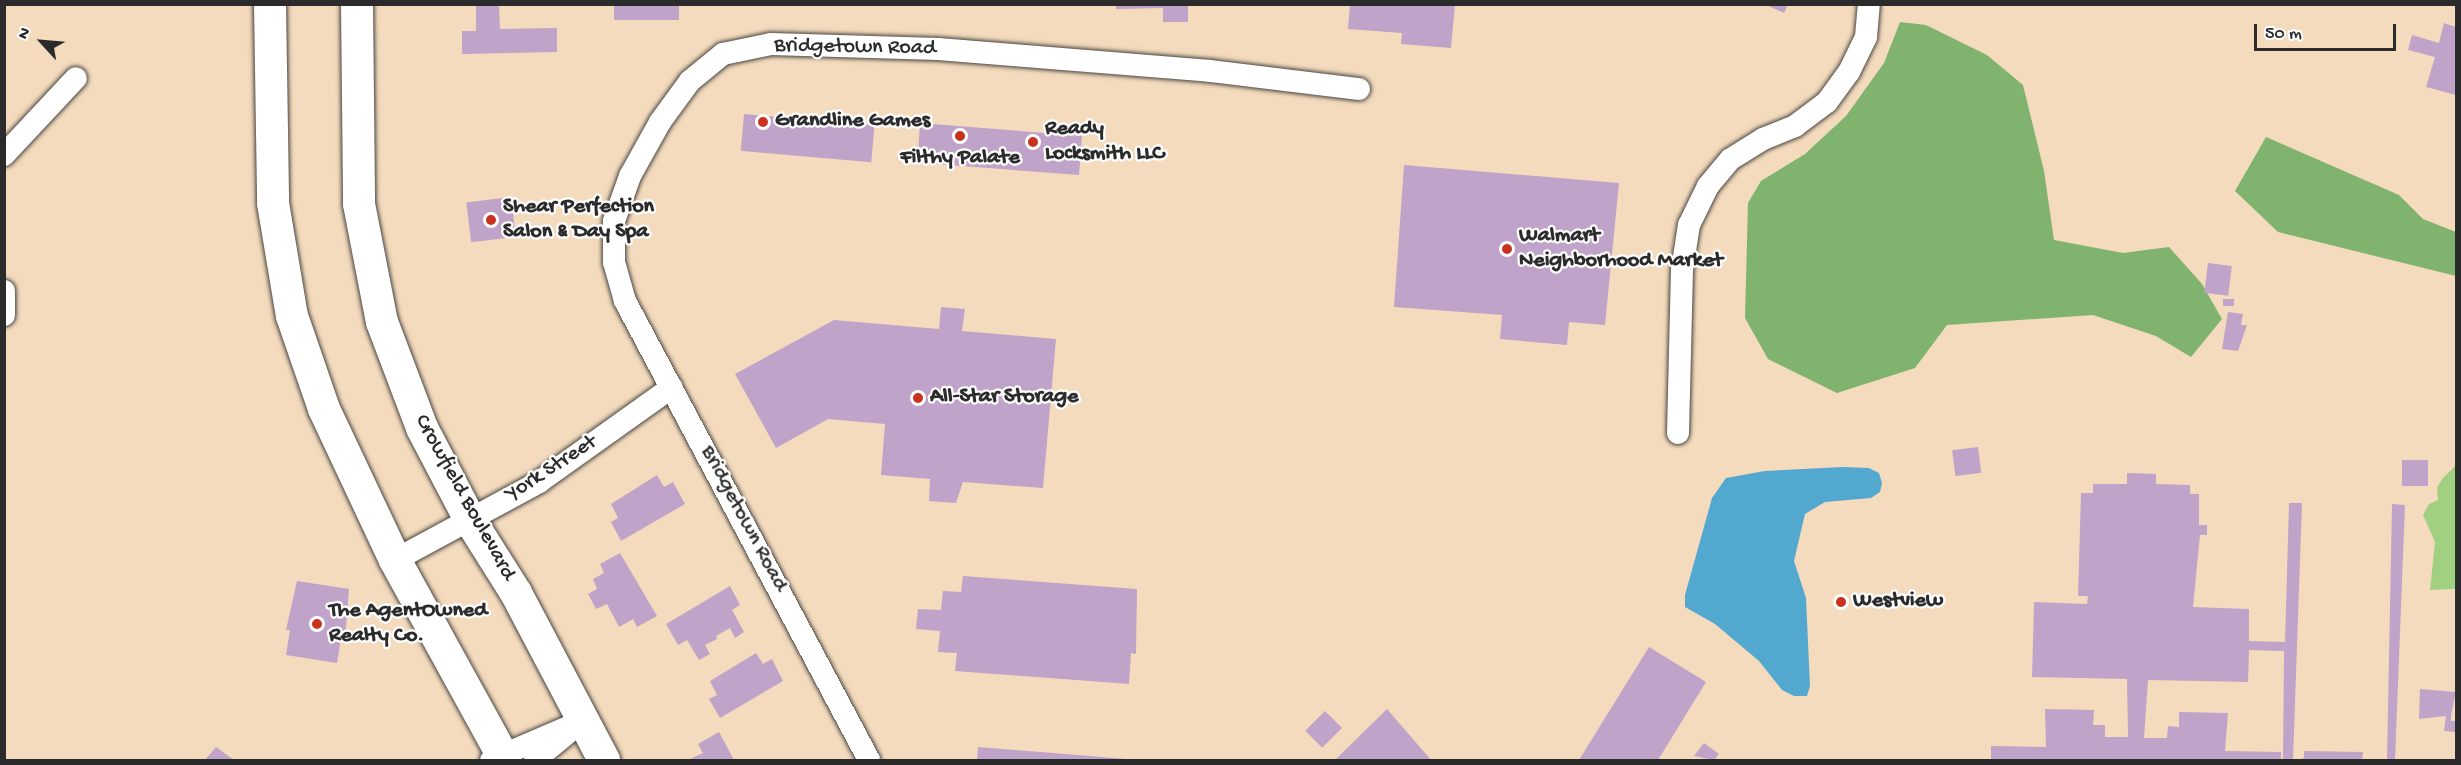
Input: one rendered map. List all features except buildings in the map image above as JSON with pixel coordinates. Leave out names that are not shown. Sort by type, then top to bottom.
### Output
[{"type":"main road","points":[[270,4],[273,203],[292,316],[324,409],[396,560],[499,758]]},
{"type":"main road","name":"Crowfield Boulevard","points":[[357,4],[359,204],[382,322],[422,428],[470,520],[516,593],[604,760]]},
{"type":"street","points":[[1678,433],[1682,270],[1689,225],[1708,186],[1731,159],[1763,139],[1795,126],[1827,102],[1849,72],[1866,37],[1869,4]]},
{"type":"street","name":"Bridgetown Road","points":[[869,760],[625,301],[614,262],[614,221],[630,176],[660,122],[690,81],[723,54],[771,44],[938,49],[1210,71],[1359,89]]},
{"type":"street","points":[[4,155],[76,78]]},
{"type":"street","points":[[4,291],[4,315]]},
{"type":"street","name":"York Street","points":[[396,560],[539,482],[672,387]]},
{"type":"street","points":[[499,758],[582,721]]},
{"type":"street","points":[[535,760],[582,721]]},
{"type":"green space","points":[[1900,22],[1926,25],[1987,55],[2023,85],[2044,171],[2054,240],[2123,253],[2169,247],[2202,284],[2222,319],[2191,357],[2156,336],[2093,315],[1947,325],[1915,368],[1837,393],[1768,359],[1745,318],[1748,203],[1761,181],[1805,154],[1846,116],[1884,63]]},
{"type":"green space","points":[[2266,137],[2399,195],[2423,219],[2456,232],[2456,276],[2278,232],[2235,191]]},
{"type":"green space","points":[[2456,465],[2456,589],[2430,590],[2435,542],[2423,515],[2429,504],[2438,500],[2437,487]]},
{"type":"water","points":[[1869,468],[1879,473],[1882,483],[1880,492],[1871,498],[1825,502],[1805,514],[1794,561],[1806,598],[1810,686],[1807,696],[1794,696],[1782,690],[1759,661],[1715,624],[1685,607],[1685,595],[1712,498],[1726,478],[1765,471]]},
{"type":"place","name":"Grandline Games","points":[[763,122]]},
{"type":"place","name":"Filthy Palate","points":[[960,136]]},
{"type":"place","name":"Ready Locksmith LLC","points":[[1033,142]]},
{"type":"place","name":"Shear Perfection Salon & Day Spa","points":[[491,220]]},
{"type":"place","name":"Walmart Neighborhood Market","points":[[1507,249]]},
{"type":"place","name":"All-Star Storage","points":[[918,398]]},
{"type":"place","name":"Westview","points":[[1841,602]]},
{"type":"place","name":"The AgentOwned Realty Co.","points":[[317,624]]}]
